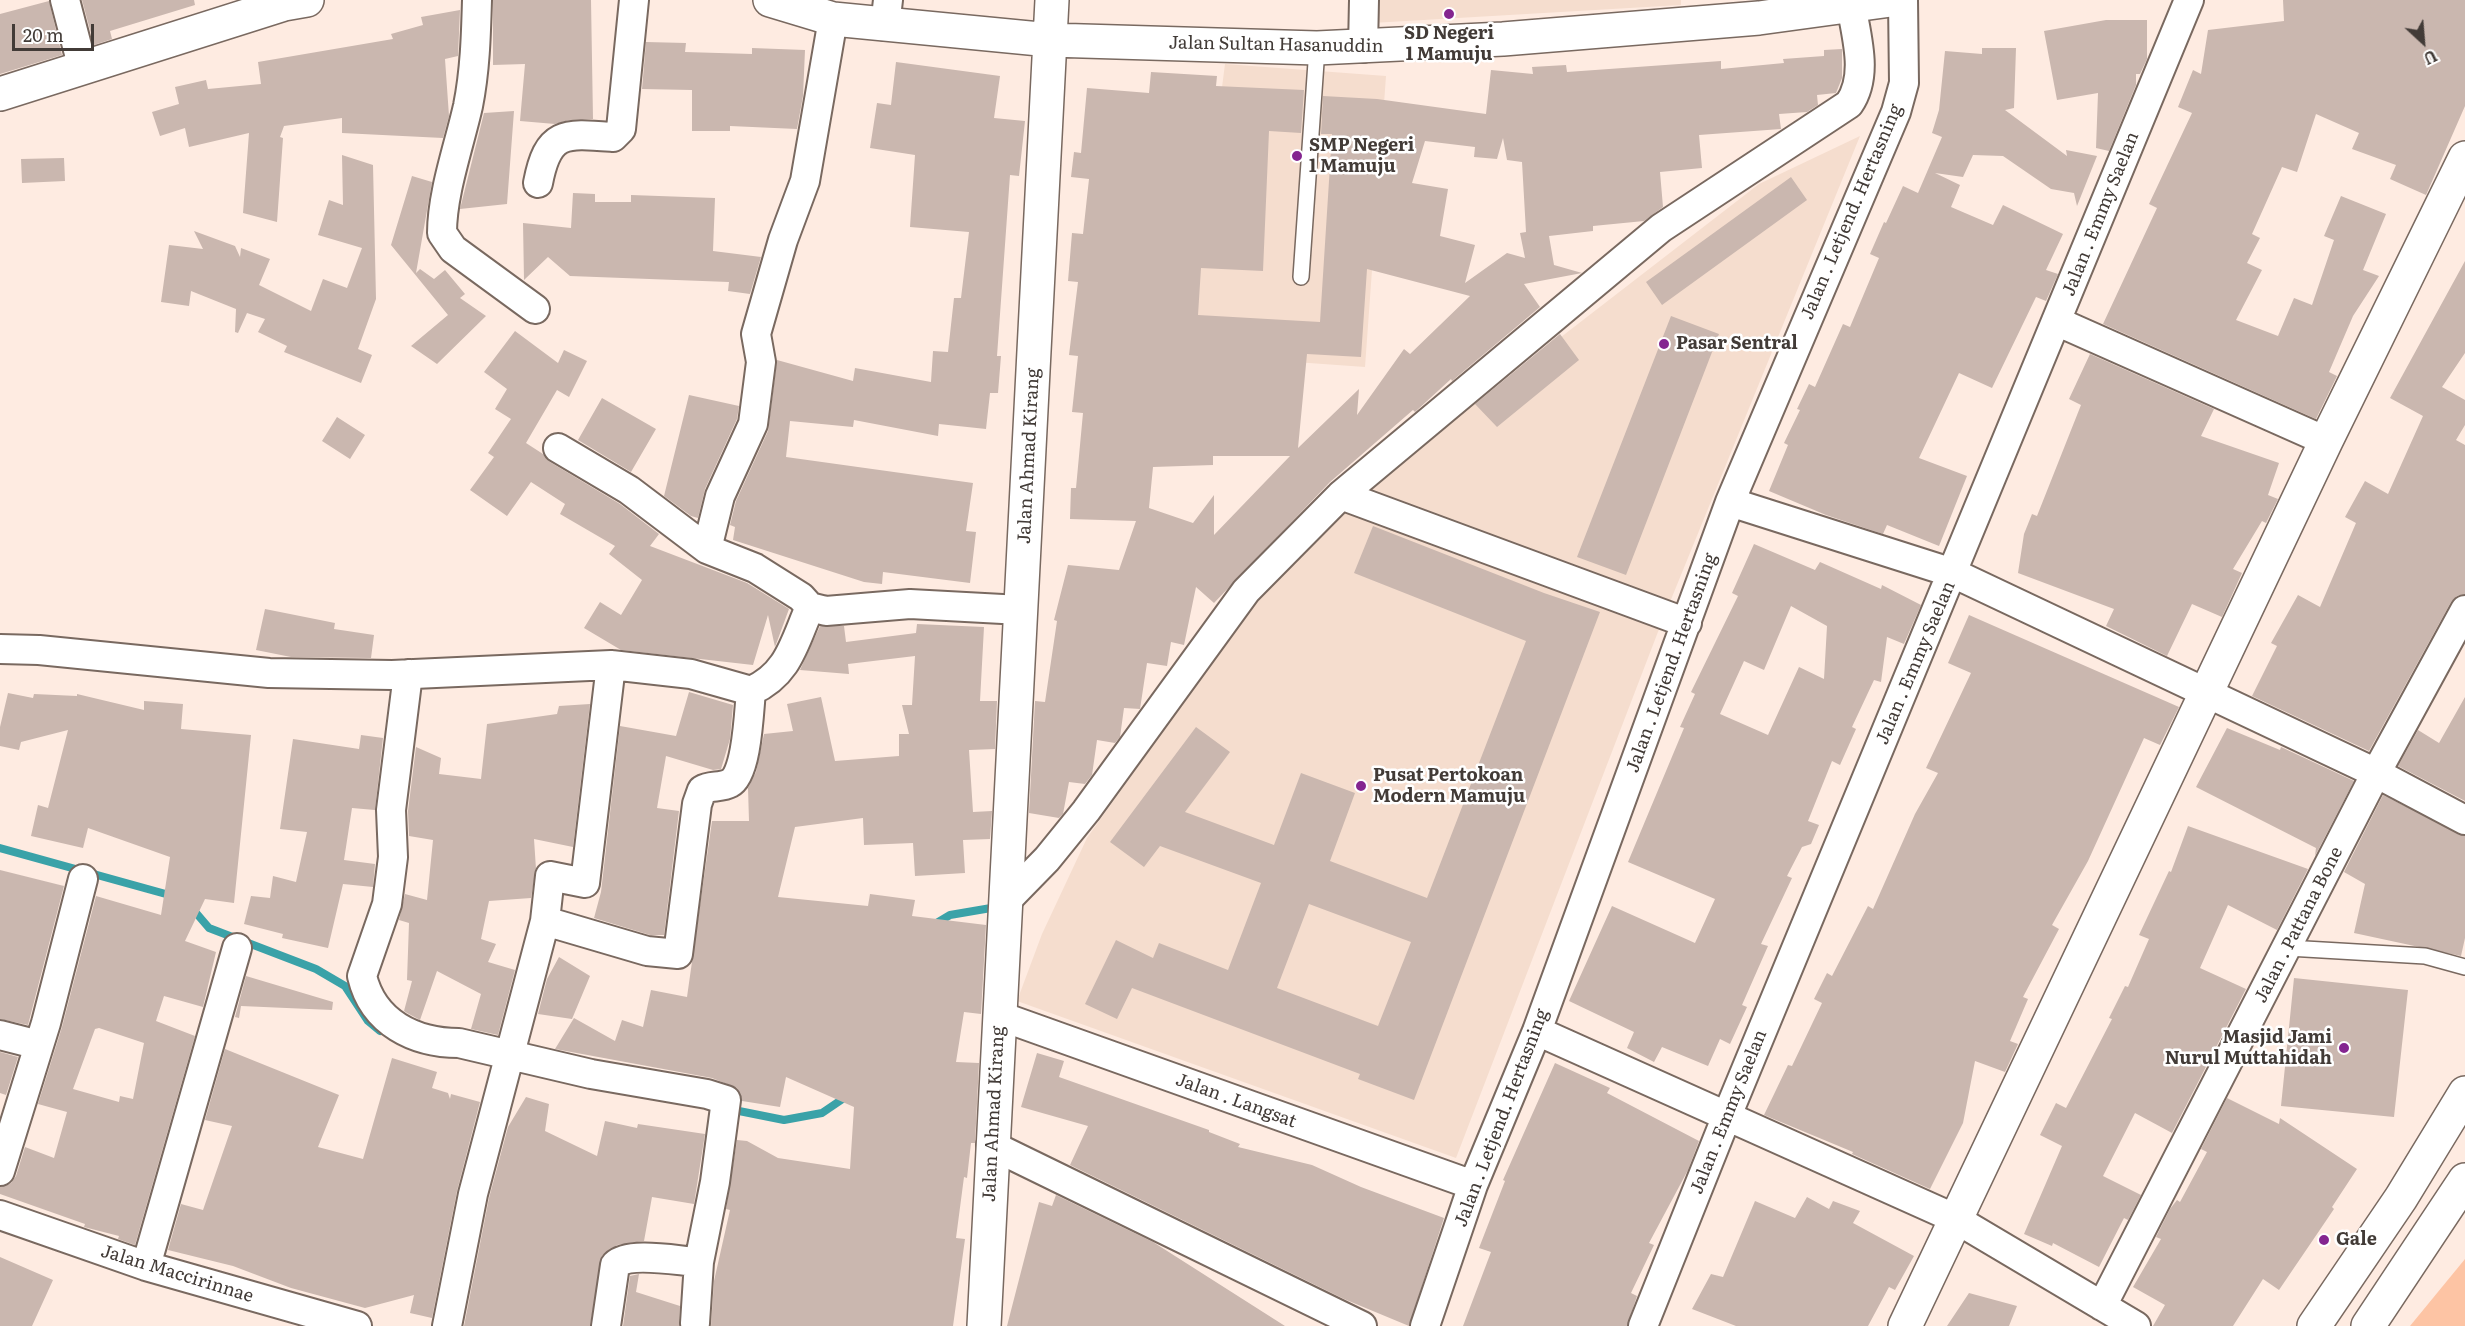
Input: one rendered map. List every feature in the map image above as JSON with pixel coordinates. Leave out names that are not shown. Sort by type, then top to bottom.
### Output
[{"type":"main road","points":[[0,94],[284,4],[307,0]]},
{"type":"main road","name":"Jalan Sultan Hasanuddin","points":[[770,0],[833,19],[887,13],[1050,40],[1317,48],[1363,48],[1747,19],[1889,0]]},
{"type":"main road","name":"Jalan Ahmad Kirang","points":[[984,1326],[991,1145],[1000,1016],[1052,0]]},
{"type":"main road","points":[[1905,1326],[1954,1218],[2326,441],[2465,158]]},
{"type":"main road","points":[[2314,1326],[2401,1198],[2465,1093]]},
{"type":"main road","points":[[2368,1326],[2465,1180]]},
{"type":"street","points":[[65,0],[83,69]]},
{"type":"street","points":[[477,0],[473,79],[447,192],[442,233],[453,249],[535,309]]},
{"type":"street","points":[[538,183],[543,156],[553,143],[578,134],[613,137],[621,129],[634,0]]},
{"type":"street","points":[[1363,48],[1364,0]]},
{"type":"street","name":"Jalan . Letjend. Hertasning","points":[[1425,1326],[1473,1185],[1537,1031],[1730,502],[1896,112],[1904,83],[1903,0]]},
{"type":"street","name":"Jalan . Emmy Saelan","points":[[1643,1326],[1726,1118],[2189,0]]},
{"type":"street","points":[[1005,903],[1047,859],[1086,811],[1246,591],[1341,495],[1661,228],[1849,104],[1860,78],[1860,57],[1853,4]]},
{"type":"street","points":[[707,549],[720,495],[753,424],[761,362],[756,334],[783,240],[805,181],[833,19]]},
{"type":"street","points":[[2056,321],[2326,441]]},
{"type":"street","points":[[558,448],[629,489],[707,549],[755,568],[801,597],[810,607],[826,611],[910,604],[1021,610]]},
{"type":"street","points":[[1341,495],[1687,623]]},
{"type":"street","points":[[1730,502],[1953,573],[2376,773],[2465,820]]},
{"type":"street","points":[[0,650],[39,650],[269,673],[408,674],[611,665],[691,674],[751,691],[769,683],[779,673],[810,607]]},
{"type":"street","name":"Jalan . Pattana Bone","points":[[2102,1306],[2376,773],[2465,610]]},
{"type":"street","points":[[447,1326],[474,1194],[545,921],[549,876],[585,883],[611,665]]},
{"type":"street","points":[[408,674],[391,810],[393,857],[387,904],[362,976],[364,986],[380,1014],[396,1027],[420,1038],[442,1043],[459,1043],[505,1068],[726,1100],[715,1182],[699,1262],[695,1323]]},
{"type":"street","points":[[545,921],[647,951],[678,954],[697,804],[702,790],[729,783],[737,777],[742,762],[751,691]]},
{"type":"street","points":[[0,1171],[39,1045],[83,879]]},
{"type":"street","points":[[146,1266],[237,948]]},
{"type":"street","name":"Jalan . Langsat","points":[[1000,1016],[1473,1185]]},
{"type":"street","points":[[1537,1031],[1726,1118],[1954,1218],[2136,1326]]},
{"type":"street","points":[[0,1035],[39,1045]]},
{"type":"street","points":[[991,1145],[1362,1326]]},
{"type":"street","name":"Jalan Maccirinnae","points":[[0,1215],[146,1266],[357,1326]]},
{"type":"street","points":[[606,1326],[615,1265],[619,1261],[632,1258],[699,1262]]},
{"type":"lane","points":[[1301,278],[1317,48]]},
{"type":"lane","points":[[2288,948],[2426,956],[2465,967]]},
{"type":"shaded area","name":"SD Negeri 1 Mamuju","points":[[1372,0],[1681,0],[1681,5],[1372,23]]},
{"type":"shaded area","name":"SMP Negeri 1 Mamuju","points":[[1225,64],[1386,76],[1365,367],[1169,353],[1203,235]]},
{"type":"shaded area","name":"Pusat Pertokoan Modern Mamuju","points":[[1860,136],[1661,624],[1456,1158],[1017,1001],[1042,934],[1087,838],[1261,593],[1345,504],[1759,184]]},
{"type":"shaded area","points":[[2465,1259],[2465,1326],[2410,1326]]},
{"type":"building","points":[[82,0],[194,0],[195,5],[110,31],[112,39],[94,45]]},
{"type":"building","points":[[493,0],[591,0],[593,119],[569,120],[555,124],[520,121],[525,64],[493,65]]},
{"type":"building","points":[[2283,0],[2465,0],[2465,106],[2426,195],[2390,179],[2396,165],[2352,149],[2359,133],[2316,114],[2297,172],[2282,167],[2252,234],[2260,238],[2247,263],[2262,270],[2236,320],[2278,336],[2294,298],[2312,305],[2334,240],[2324,236],[2341,196],[2386,214],[2363,270],[2379,276],[2353,316],[2329,372],[2337,376],[2316,419],[2103,324],[2157,208],[2149,204],[2192,113],[2178,107],[2193,70],[2201,74],[2208,30],[2284,21]]},
{"type":"building","points":[[49,1],[62,55],[0,74],[0,14]]},
{"type":"building","points":[[460,10],[458,56],[445,59],[449,116],[443,138],[342,133],[342,118],[284,126],[280,137],[283,138],[277,222],[243,213],[249,133],[189,147],[185,128],[160,136],[152,112],[179,104],[175,87],[206,80],[208,89],[261,84],[258,62],[393,39],[391,34],[423,25],[421,17]]},
{"type":"building","points":[[2106,20],[2147,20],[2147,59],[2140,74],[2136,74],[2136,85],[2109,151],[2096,148],[2098,93],[2057,100],[2044,31]]},
{"type":"building","points":[[646,42],[686,43],[685,52],[752,54],[752,48],[805,50],[803,96],[797,129],[730,126],[730,131],[692,131],[692,90],[642,89]]},
{"type":"building","points":[[1982,48],[2016,48],[2014,108],[2005,110],[2067,156],[2066,150],[2097,156],[2077,206],[2074,193],[2051,189],[2003,156],[1973,155],[1963,177],[1935,173],[1960,185],[1951,207],[1993,225],[2003,205],[2063,234],[2046,270],[2058,274],[2046,301],[2036,297],[1992,388],[1959,373],[1919,458],[1967,476],[1939,546],[1887,525],[1883,534],[1826,515],[1769,491],[1788,445],[1784,443],[1800,410],[1797,409],[1809,384],[1815,387],[1843,324],[1850,327],[1879,258],[1870,254],[1884,222],[1886,223],[1903,186],[1918,193],[1942,137],[1932,133],[1939,110],[1945,51],[1982,54]]},
{"type":"building","points":[[1842,49],[1842,78],[1836,93],[1817,95],[1818,105],[1807,112],[1779,114],[1781,129],[1699,135],[1702,168],[1660,172],[1663,207],[1644,221],[1593,226],[1593,231],[1549,236],[1554,265],[1582,273],[1524,284],[1540,307],[1452,381],[1451,379],[1415,412],[1413,410],[1330,482],[1214,603],[1196,587],[1184,645],[1171,642],[1167,666],[1147,663],[1140,709],[1124,708],[1120,737],[1115,743],[1097,740],[1092,775],[1085,784],[1069,782],[1063,814],[1059,818],[1029,813],[1035,701],[1045,702],[1057,621],[1054,620],[1068,565],[1119,570],[1136,521],[1070,519],[1071,488],[1076,488],[1083,413],[1072,412],[1078,356],[1069,355],[1078,282],[1068,281],[1072,233],[1083,234],[1089,179],[1071,177],[1074,152],[1081,153],[1087,88],[1149,93],[1151,72],[1217,76],[1216,86],[1304,90],[1301,133],[1269,131],[1263,271],[1201,268],[1198,315],[1320,322],[1332,134],[1321,134],[1323,96],[1377,99],[1486,114],[1491,70],[1533,74],[1532,67],[1566,65],[1567,72],[1721,61],[1721,69],[1784,63],[1783,59],[1824,56],[1824,50]],"holes":[[[1503,138],[1507,160],[1522,162],[1526,232],[1520,233],[1525,258],[1507,253],[1465,283],[1475,245],[1440,236],[1448,189],[1412,183],[1425,141],[1475,147],[1474,157],[1497,159]],[[1367,269],[1470,296],[1410,354],[1404,349],[1357,415],[1359,389],[1298,448],[1307,354],[1361,357]],[[1213,456],[1290,456],[1214,535],[1214,495],[1193,523],[1149,508],[1153,467],[1213,465]]]},
{"type":"building","points":[[896,62],[1000,76],[994,118],[1025,121],[1019,176],[1010,175],[997,356],[1001,356],[998,393],[990,393],[986,429],[939,424],[938,436],[854,420],[853,427],[790,421],[786,457],[973,483],[966,531],[976,532],[970,583],[883,572],[882,584],[864,582],[733,540],[735,527],[730,525],[736,501],[768,431],[777,360],[853,381],[855,368],[931,382],[933,351],[948,352],[954,298],[961,298],[969,232],[910,227],[915,155],[870,148],[877,103],[891,105]]},
{"type":"building","points":[[514,111],[507,204],[460,209],[484,113]]},
{"type":"building","points":[[342,155],[373,165],[376,299],[358,349],[372,355],[361,383],[284,352],[287,346],[258,332],[265,319],[247,313],[238,333],[235,332],[236,309],[191,291],[189,306],[161,302],[169,245],[203,249],[194,231],[235,246],[240,257],[241,248],[270,259],[259,285],[311,311],[323,279],[347,288],[362,248],[318,235],[329,200],[343,205]]},
{"type":"building","points":[[64,158],[65,181],[22,183],[21,159]]},
{"type":"building","points":[[412,176],[432,182],[416,273],[420,269],[434,279],[445,270],[465,294],[460,298],[486,316],[437,364],[411,346],[448,315],[391,245]]},
{"type":"building","points":[[1791,177],[1807,200],[1662,305],[1646,282]]},
{"type":"building","points":[[573,193],[595,194],[595,202],[631,202],[631,195],[715,198],[713,251],[761,257],[750,294],[728,291],[729,282],[570,276],[548,257],[524,280],[523,223],[571,228]]},
{"type":"building","points":[[2465,261],[2465,353],[2442,387],[2465,400],[2465,425],[2456,440],[2465,445],[2465,594],[2457,596],[2451,602],[2369,751],[2252,696],[2277,646],[2271,643],[2298,595],[2320,607],[2356,523],[2345,517],[2365,481],[2388,494],[2423,416],[2390,398]]},
{"type":"building","points":[[1671,316],[1719,334],[1626,575],[1577,557]]},
{"type":"building","points":[[515,331],[558,363],[564,350],[587,361],[569,397],[557,390],[526,443],[543,454],[550,462],[620,504],[659,534],[650,546],[747,583],[789,609],[775,647],[768,615],[753,665],[621,650],[584,628],[600,602],[621,615],[642,580],[609,554],[615,546],[560,514],[565,504],[531,482],[507,516],[470,490],[494,457],[488,453],[511,419],[495,409],[507,389],[484,372]]},
{"type":"building","points":[[1560,334],[1579,360],[1497,427],[1475,404]]},
{"type":"building","points":[[2090,354],[2214,409],[2201,436],[2279,463],[2268,495],[2278,499],[2266,523],[2262,521],[2233,569],[2242,573],[2222,617],[2192,604],[2167,656],[2106,626],[2114,609],[2018,573],[2024,534],[2032,514],[2037,516],[2081,405],[2069,399]]},
{"type":"building","points":[[689,395],[739,406],[737,419],[705,489],[698,518],[691,516],[664,496]]},
{"type":"building","points":[[602,398],[656,429],[631,472],[578,440]]},
{"type":"building","points":[[337,417],[365,435],[350,459],[322,441]]},
{"type":"building","points":[[1373,526],[1544,593],[1600,612],[1414,1100],[1358,1079],[1360,1074],[1132,988],[1117,1019],[1085,1004],[1116,940],[1153,958],[1159,943],[1228,970],[1261,883],[1160,846],[1144,867],[1110,842],[1196,727],[1230,752],[1185,812],[1274,845],[1301,773],[1355,793],[1330,861],[1427,898],[1526,641],[1354,573]],"holes":[[[1309,904],[1411,942],[1378,1026],[1277,988]]]},
{"type":"building","points":[[1754,544],[1815,570],[1820,562],[1881,589],[1882,585],[1921,605],[1904,644],[1887,637],[1881,682],[1874,680],[1852,727],[1856,729],[1840,765],[1832,761],[1808,821],[1819,825],[1811,844],[1802,847],[1787,876],[1792,878],[1761,944],[1768,946],[1742,1005],[1747,1007],[1730,1044],[1720,1039],[1708,1066],[1662,1047],[1654,1062],[1627,1048],[1634,1032],[1569,1001],[1612,906],[1695,943],[1715,899],[1628,862],[1684,728],[1680,727],[1695,694],[1691,692],[1738,596],[1732,593]],"holes":[[[1791,606],[1827,626],[1824,679],[1799,667],[1768,735],[1720,714],[1744,661],[1764,670]]]},
{"type":"building","points":[[265,609],[335,623],[334,629],[374,635],[371,658],[291,657],[256,650]]},
{"type":"building","points":[[1969,615],[2179,707],[2160,745],[2144,738],[2088,861],[2052,925],[2059,929],[2023,997],[2028,999],[2010,1041],[2018,1044],[2005,1072],[1975,1061],[1963,1123],[1930,1189],[1852,1154],[1853,1152],[1764,1115],[1788,1065],[1792,1066],[1822,1003],[1814,999],[1827,973],[1832,976],[1868,906],[1873,909],[1915,814],[1938,773],[1926,768],[1971,673],[1948,663]]},
{"type":"building","points":[[917,624],[984,627],[980,701],[997,701],[995,749],[969,750],[973,812],[992,811],[990,839],[963,840],[965,873],[915,876],[913,843],[864,845],[863,818],[795,827],[778,897],[868,906],[870,894],[915,900],[912,916],[986,925],[981,1014],[964,1012],[956,1062],[979,1063],[975,1143],[971,1143],[967,1178],[964,1177],[956,1238],[965,1239],[953,1326],[711,1326],[714,1281],[730,1210],[726,1209],[737,1140],[747,1141],[778,1158],[850,1169],[854,1107],[786,1077],[780,1107],[742,1101],[737,1088],[712,1078],[555,1049],[574,1018],[615,1041],[622,1020],[643,1027],[651,990],[687,997],[712,821],[749,821],[748,788],[756,772],[764,734],[793,731],[787,704],[821,697],[835,761],[899,756],[899,734],[909,734],[902,705],[912,705],[915,656],[848,664],[849,674],[800,670],[820,626],[844,626],[846,642],[916,633]]},
{"type":"building","points":[[689,692],[733,705],[730,739],[721,769],[713,770],[666,756],[657,808],[679,811],[664,935],[650,935],[594,918],[601,892],[620,726],[676,736]]},
{"type":"building","points":[[8,693],[33,698],[34,694],[77,696],[77,694],[144,710],[144,701],[183,704],[181,729],[251,735],[234,903],[205,899],[185,941],[216,952],[203,1007],[164,996],[156,1021],[195,1036],[135,1245],[118,1239],[119,1236],[84,1227],[85,1224],[0,1194],[0,1187],[11,1183],[16,1176],[25,1147],[54,1158],[67,1112],[38,1104],[62,1027],[96,896],[161,915],[170,857],[88,828],[83,848],[31,836],[38,805],[48,808],[68,730],[21,742],[19,750],[0,746],[0,727]],"holes":[[[99,1028],[144,1043],[133,1099],[120,1096],[119,1102],[73,1089],[95,1029]]]},
{"type":"building","points":[[2465,697],[2465,801],[2398,766],[2418,730],[2439,743]]},
{"type":"building","points":[[590,704],[573,847],[534,839],[536,869],[531,898],[489,901],[481,939],[496,944],[488,962],[515,970],[498,1035],[471,1029],[481,994],[437,971],[420,1020],[407,1013],[404,1011],[412,981],[407,980],[409,923],[399,920],[405,894],[427,900],[433,840],[409,836],[408,811],[416,747],[441,758],[439,774],[481,779],[487,724],[557,714],[559,706]]},
{"type":"building","points":[[2227,728],[2280,750],[2281,747],[2354,781],[2315,856],[2316,848],[2196,787]]},
{"type":"building","points":[[361,735],[383,738],[375,810],[352,808],[344,860],[375,864],[373,887],[343,884],[328,948],[282,938],[283,934],[244,924],[251,896],[270,898],[273,876],[296,882],[307,832],[280,829],[293,739],[359,749]]},
{"type":"building","points":[[2383,795],[2465,836],[2465,938],[2461,956],[2354,933],[2365,884],[2344,872]]},
{"type":"building","points":[[2188,826],[2308,869],[2277,930],[2228,905],[2200,968],[2246,989],[2172,1133],[2135,1113],[2103,1176],[2141,1195],[2128,1220],[2124,1218],[2099,1267],[2053,1243],[2052,1246],[2024,1234],[2062,1146],[2040,1135],[2056,1103],[2066,1108],[2112,1019],[2109,1018],[2125,986],[2128,987],[2149,939],[2139,935],[2169,871],[2171,872]]},
{"type":"building","points":[[0,870],[64,886],[28,1025],[0,1019]]},
{"type":"building","points":[[559,957],[590,976],[572,1019],[538,1014],[547,979]]},
{"type":"building","points":[[246,976],[333,1002],[332,1010],[241,1006],[239,1018],[235,1017]]},
{"type":"building","name":"Masjid Jami Nurul Muttahidah","points":[[2294,978],[2408,990],[2394,1117],[2281,1106]]},
{"type":"building","points":[[225,1049],[339,1095],[318,1147],[363,1159],[392,1058],[437,1072],[432,1088],[448,1093],[450,1099],[451,1094],[480,1102],[457,1191],[432,1318],[410,1313],[414,1295],[365,1308],[291,1288],[233,1266],[168,1250],[181,1204],[203,1210],[232,1126],[205,1120]]},
{"type":"building","points":[[0,1052],[18,1057],[6,1095],[0,1093]]},
{"type":"building","points":[[1037,1053],[1064,1061],[1059,1077],[1209,1130],[1209,1132],[1240,1144],[1238,1147],[1312,1165],[1361,1187],[1444,1218],[1409,1326],[1344,1299],[1070,1165],[1088,1126],[1021,1107]]},
{"type":"building","points":[[1555,1063],[1610,1088],[1607,1093],[1699,1141],[1688,1170],[1649,1243],[1654,1245],[1631,1293],[1637,1296],[1627,1326],[1463,1326],[1491,1252],[1479,1248],[1505,1181],[1503,1180]]},
{"type":"building","points":[[526,1097],[549,1104],[545,1131],[597,1156],[605,1121],[637,1128],[638,1124],[705,1134],[694,1204],[652,1197],[644,1241],[617,1245],[602,1256],[590,1326],[464,1326],[489,1198],[508,1127]]},
{"type":"building","points":[[2227,1098],[2279,1124],[2280,1118],[2357,1169],[2332,1207],[2334,1209],[2279,1290],[2263,1279],[2233,1326],[2153,1326],[2165,1305],[2133,1287],[2161,1239],[2156,1237],[2170,1209],[2177,1200],[2180,1202],[2207,1152],[2201,1149]]},
{"type":"building","points":[[1056,1195],[1153,1242],[1285,1326],[1007,1326],[1039,1202],[1052,1206]]},
{"type":"building","points":[[1807,1197],[1829,1209],[1833,1201],[1860,1211],[1853,1223],[1914,1256],[1895,1290],[1889,1287],[1868,1326],[1736,1326],[1692,1309],[1711,1274],[1723,1277],[1755,1201],[1795,1218]]},
{"type":"building","points":[[0,1257],[53,1280],[32,1326],[0,1326]]},
{"type":"building","points":[[639,1274],[636,1292],[680,1306],[679,1326],[623,1326],[630,1276]]},
{"type":"building","points":[[1969,1293],[2017,1306],[2009,1326],[1947,1326]]},
{"type":"waterway","points":[[0,848],[173,896]]},
{"type":"waterway","points":[[935,924],[950,915],[991,908],[995,900]]},
{"type":"waterway","points":[[191,907],[209,928],[316,969],[345,986],[368,1021],[380,1031]]},
{"type":"waterway","points":[[729,1109],[784,1120],[822,1113],[847,1096]]},
{"type":"place","name":"SD Negeri 1 Mamuju","points":[[1449,14]]},
{"type":"place","name":"SMP Negeri 1 Mamuju","points":[[1297,156]]},
{"type":"place","name":"Pasar Sentral","points":[[1664,344]]},
{"type":"place","name":"Pusat Pertokoan Modern Mamuju","points":[[1361,786]]},
{"type":"place","name":"Masjid Jami Nurul Muttahidah","points":[[2344,1048]]},
{"type":"place","name":"Gale","points":[[2324,1240]]}]
